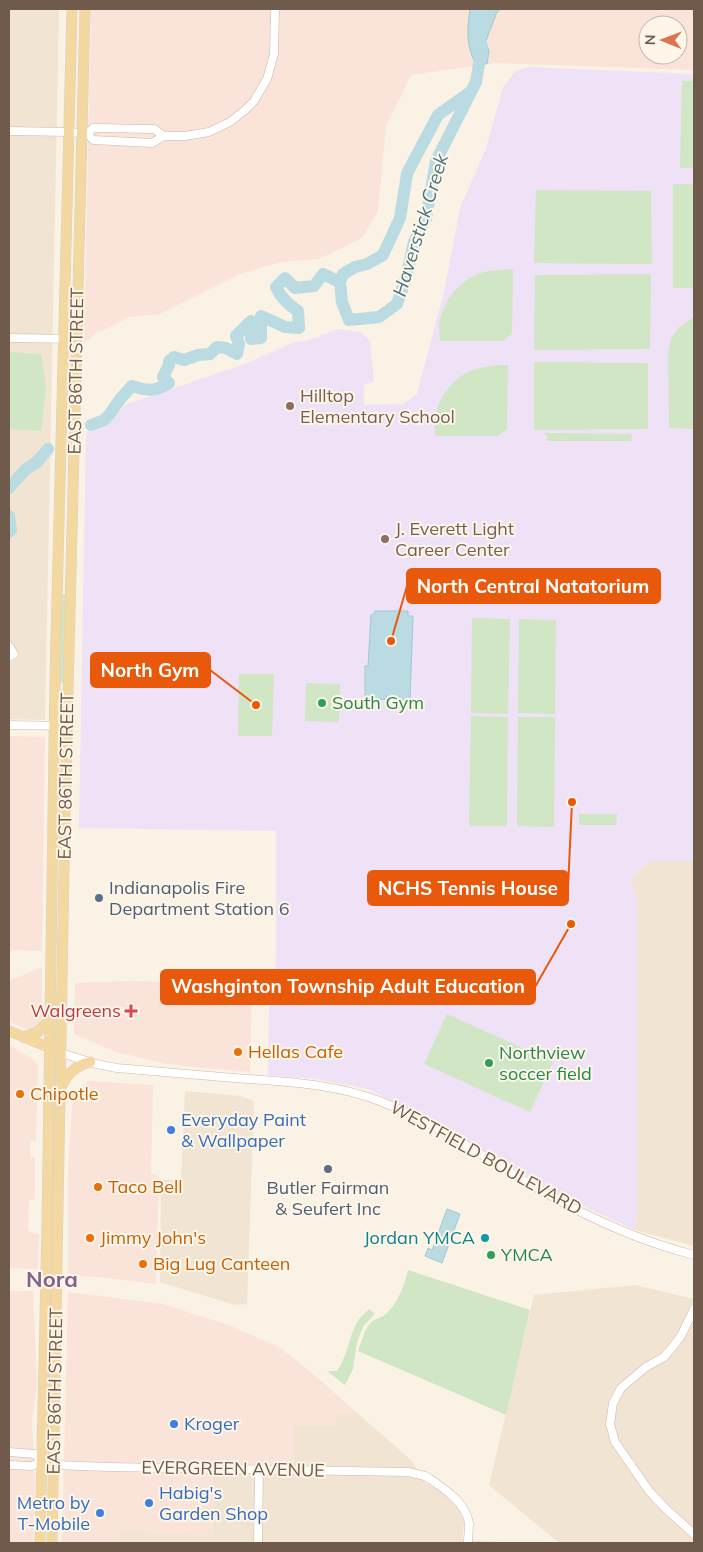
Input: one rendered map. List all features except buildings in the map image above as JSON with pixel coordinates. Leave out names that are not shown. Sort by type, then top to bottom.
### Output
[{"type":"main road","name":"EAST 86TH STREET","points":[[52,1543],[79,133],[72,9]]},
{"type":"main road","name":"EAST 86TH STREET","points":[[40,1543],[64,339],[79,133],[85,9]]},
{"type":"main road","points":[[24,1037],[38,1032],[50,1019]]},
{"type":"main road","name":"WESTFIELD BOULEVARD","points":[[9,1031],[61,1053]]},
{"type":"main road","points":[[61,1088],[69,1073],[79,1065],[90,1062]]},
{"type":"street","points":[[79,133],[92,140],[152,143],[164,136],[191,136],[216,130],[235,119],[254,101],[264,85],[272,64],[275,9]]},
{"type":"street","points":[[9,130],[79,133],[93,128],[154,129],[164,136]]},
{"type":"street","points":[[9,338],[76,339]]},
{"type":"street","points":[[9,646],[14,654],[9,657]]},
{"type":"street","points":[[9,724],[68,726]]},
{"type":"street","name":"WESTFIELD BOULEVARD","points":[[61,1053],[117,1068],[297,1082],[334,1088],[368,1097],[392,1106],[442,1132],[545,1192],[587,1214],[635,1235],[694,1256]]},
{"type":"street","points":[[694,1309],[681,1336],[671,1349],[621,1388],[613,1403],[610,1424],[615,1442],[649,1491],[661,1505],[694,1534]]},
{"type":"street","name":"EVERGREEN AVENUE","points":[[9,1452],[35,1454],[42,1461],[54,1465],[408,1472],[425,1476],[456,1499],[464,1509],[469,1524],[468,1543]]},
{"type":"street","name":"EVERGREEN AVENUE","points":[[9,1465],[32,1466],[42,1461]]},
{"type":"street","points":[[258,1543],[259,1469]]},
{"type":"shaded area","points":[[9,9],[59,9],[45,720],[9,719]]},
{"type":"shaded area","points":[[91,9],[694,9],[694,70],[495,63],[411,75],[386,126],[378,211],[362,238],[319,259],[280,262],[238,275],[159,314],[129,317],[105,330],[98,331],[84,344]]},
{"type":"shaded area","points":[[529,67],[694,74],[694,861],[651,861],[632,877],[637,903],[637,1218],[635,1230],[562,1196],[454,1133],[368,1089],[317,1079],[268,1075],[269,995],[274,987],[276,956],[276,831],[79,828],[86,433],[115,417],[125,405],[250,362],[292,343],[310,340],[337,329],[361,332],[370,342],[374,381],[364,385],[364,405],[403,404],[417,394],[445,288],[460,208],[486,149],[503,87],[516,71]]},
{"type":"shaded area","points":[[9,736],[45,737],[42,951],[9,950]]},
{"type":"shaded area","points":[[651,861],[694,861],[694,1246],[635,1230],[637,1218],[637,903],[632,877]]},
{"type":"shaded area","points":[[42,967],[42,1018],[38,1027],[27,1029],[9,1022],[9,981]]},
{"type":"shaded area","points":[[134,981],[252,985],[250,1072],[167,1064],[116,1052],[74,1034],[75,983]]},
{"type":"shaded area","points":[[9,1045],[32,1059],[38,1066],[36,1141],[30,1141],[30,1157],[35,1157],[35,1199],[29,1200],[28,1230],[39,1234],[38,1269],[9,1268]]},
{"type":"shaded area","points":[[88,1081],[153,1085],[151,1173],[159,1176],[156,1284],[99,1277],[70,1276],[68,1272],[68,1171],[73,1094]]},
{"type":"shaded area","points":[[185,1091],[240,1096],[254,1101],[247,1304],[235,1305],[160,1282],[161,1180],[181,1180]]},
{"type":"shaded area","points":[[635,1285],[694,1299],[694,1543],[559,1543],[489,1485],[534,1295]]},
{"type":"shaded area","points":[[9,1291],[33,1291],[37,1384],[32,1421],[35,1483],[33,1543],[9,1543]]},
{"type":"shaded area","points":[[68,1292],[163,1304],[231,1326],[279,1347],[356,1412],[336,1413],[335,1426],[294,1425],[293,1476],[214,1473],[213,1536],[121,1532],[120,1543],[62,1543]]},
{"type":"shaded area","points":[[356,1412],[411,1460],[426,1483],[440,1491],[458,1507],[464,1522],[462,1540],[519,1543],[120,1543],[121,1532],[213,1473],[293,1476],[294,1425],[335,1426],[336,1413]]},
{"type":"green space","points":[[682,81],[694,81],[694,168],[680,168]]},
{"type":"green space","points":[[673,184],[694,184],[694,288],[673,288]]},
{"type":"green space","points":[[536,190],[651,191],[652,264],[534,263]]},
{"type":"green space","points":[[513,269],[512,334],[503,341],[440,341],[439,325],[443,309],[463,282],[478,274]]},
{"type":"green space","points":[[651,274],[650,349],[534,350],[535,275]]},
{"type":"green space","points":[[694,317],[694,429],[669,428],[668,353],[671,339],[678,328]]},
{"type":"green space","points":[[9,352],[41,354],[46,386],[41,431],[9,429]]},
{"type":"green space","points":[[534,362],[648,363],[648,429],[534,430]]},
{"type":"green space","points":[[508,365],[507,429],[498,436],[435,436],[436,412],[447,390],[453,383],[473,370]]},
{"type":"green space","points":[[545,433],[632,434],[631,441],[547,441]]},
{"type":"green space","points":[[66,594],[65,680],[60,684],[61,595]]},
{"type":"green space","points":[[472,618],[510,619],[508,714],[471,713]]},
{"type":"green space","points":[[519,619],[556,620],[555,714],[518,713]]},
{"type":"green space","points":[[239,674],[274,674],[272,736],[238,736]]},
{"type":"green space","name":"South Gym","points":[[306,683],[340,684],[339,722],[305,721]]},
{"type":"green space","points":[[471,716],[508,717],[507,826],[469,826]]},
{"type":"green space","points":[[518,717],[555,717],[554,827],[517,826]]},
{"type":"green space","points":[[579,814],[617,814],[616,825],[579,825]]},
{"type":"green space","name":"Northview soccer field","points":[[447,1014],[553,1062],[530,1112],[424,1064]]},
{"type":"green space","points":[[408,1270],[530,1310],[506,1415],[358,1351],[370,1324],[386,1314],[395,1303],[403,1287]]},
{"type":"green space","points":[[369,1309],[375,1314],[364,1325],[357,1342],[353,1369],[345,1385],[327,1371],[337,1371],[344,1359],[355,1327],[360,1318]]},
{"type":"water","points":[[470,9],[501,9],[497,12],[485,43],[489,50],[487,64],[475,63],[470,50],[468,30]]},
{"type":"water","points":[[375,611],[408,611],[408,616],[413,616],[410,700],[365,699],[365,666],[368,666],[371,615]]},
{"type":"water","points":[[447,1209],[460,1214],[442,1263],[425,1256],[428,1248],[432,1250]]},
{"type":"waterway","name":"Haverstick Creek","points":[[91,425],[104,420],[132,386],[151,390],[169,383],[163,377],[169,361],[174,357],[184,360],[198,355],[210,354],[217,347],[226,348],[237,354],[239,344],[236,336],[251,321],[251,339],[261,338],[261,316],[285,327],[299,328],[298,311],[285,300],[276,287],[285,278],[295,288],[314,286],[323,274],[340,282],[342,302],[349,320],[379,317],[397,304],[406,278],[414,242],[426,218],[436,161],[476,82],[482,46]]},
{"type":"waterway","name":"Haverstick Creek","points":[[340,282],[343,274],[383,255],[400,218],[407,174],[438,115],[470,92]]},
{"type":"waterway","name":"Haverstick Creek","points":[[9,488],[48,449]]},
{"type":"waterway","name":"Haverstick Creek","points":[[9,516],[11,530],[9,532]]},
{"type":"place","name":"Hilltop Elementary School","points":[[290,406]]},
{"type":"place","name":"J. Everett Light Career Center","points":[[385,539]]},
{"type":"place","name":"North Central Natatorium","points":[[391,641]]},
{"type":"place","name":"South Gym","points":[[322,703]]},
{"type":"place","name":"North Gym","points":[[256,705]]},
{"type":"place","name":"NCHS Tennis House","points":[[572,802]]},
{"type":"place","name":"Indianapolis Fire Department Station 6","points":[[99,898]]},
{"type":"place","name":"Washginton Township Adult Education","points":[[571,924]]},
{"type":"place","name":"Walgreens","points":[[131,1011]]},
{"type":"place","name":"Hellas Cafe","points":[[238,1052]]},
{"type":"place","name":"Northview soccer field","points":[[489,1063]]},
{"type":"place","name":"Chipotle","points":[[20,1094]]},
{"type":"place","name":"Everyday Paint & Wallpaper","points":[[171,1130]]},
{"type":"place","name":"Butler Fairman & Seufert Inc","points":[[328,1169]]},
{"type":"place","name":"Taco Bell","points":[[98,1187]]},
{"type":"place","name":"Jimmy John's","points":[[90,1238]]},
{"type":"place","name":"Jordan YMCA","points":[[485,1238]]},
{"type":"place","name":"YMCA","points":[[491,1255]]},
{"type":"place","name":"Big Lug Canteen","points":[[143,1264]]},
{"type":"place","name":"Kroger","points":[[174,1424]]},
{"type":"place","name":"Habig's Garden Shop","points":[[149,1503]]},
{"type":"place","name":"Metro by T-Mobile","points":[[100,1513]]},
{"type":"district","name":"Nora","points":[[52,1279]]}]
